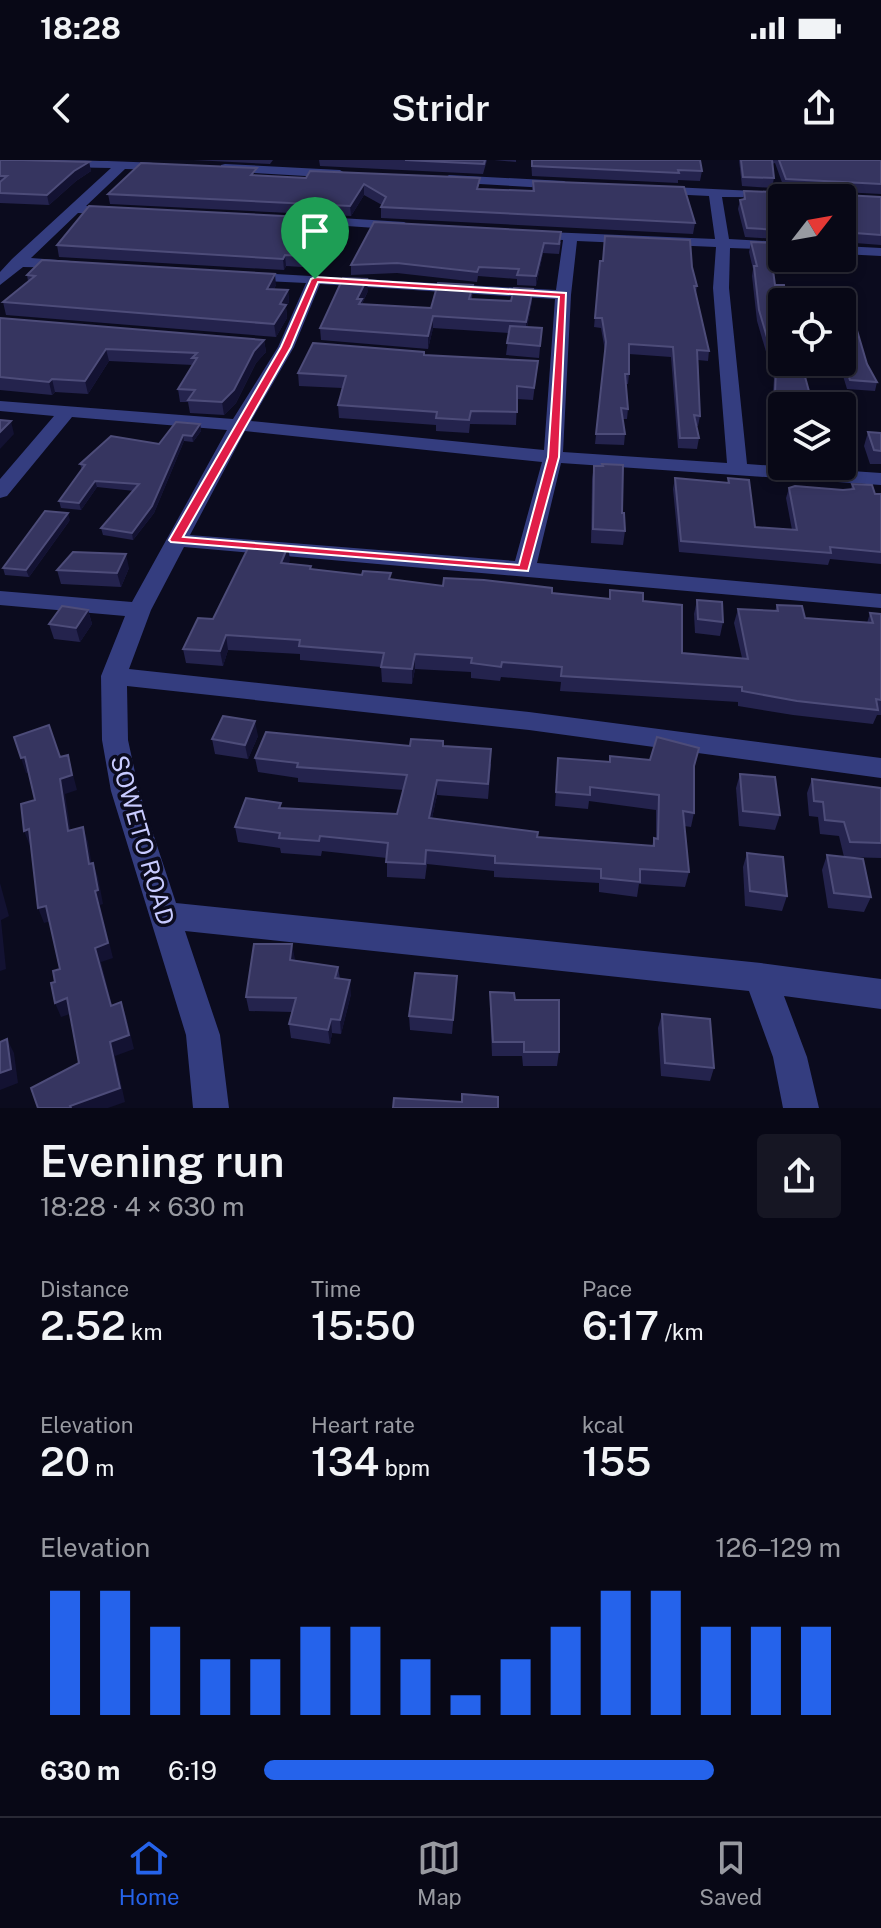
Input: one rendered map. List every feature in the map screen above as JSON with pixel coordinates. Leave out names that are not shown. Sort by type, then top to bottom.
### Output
[{"type":"street","points":[[0,162],[187,167]]},
{"type":"street","points":[[0,280],[123,164]]},
{"type":"street","points":[[210,168],[353,174]]},
{"type":"street","points":[[433,178],[574,186]]},
{"type":"street","points":[[637,189],[768,195]]},
{"type":"street","points":[[715,193],[723,243],[721,288],[737,468]]},
{"type":"street","points":[[73,209],[134,212]]},
{"type":"street","points":[[288,219],[413,227]]},
{"type":"street","points":[[508,232],[768,245]]},
{"type":"street","points":[[524,569],[553,457],[550,368],[571,236]]},
{"type":"street","points":[[856,251],[881,252]]},
{"type":"street","points":[[17,262],[80,266]]},
{"type":"street","points":[[221,274],[563,295]]},
{"type":"street","name":"SOWETO ROAD","points":[[211,1108],[203,1035],[125,791],[115,740],[114,676],[139,610],[239,425],[286,347],[315,279]]},
{"type":"street","points":[[0,406],[239,425],[553,457],[881,479]]},
{"type":"street","points":[[0,492],[68,411]]},
{"type":"street","points":[[175,540],[881,601]]},
{"type":"street","points":[[0,598],[139,610]]},
{"type":"street","points":[[114,676],[529,721],[881,768]]},
{"type":"street","points":[[163,915],[761,978],[881,994]]},
{"type":"street","points":[[761,978],[790,1057],[801,1108]]},
{"type":"building","points":[[0,160],[89,162],[47,195],[0,193],[0,182],[7,176],[0,176]]},
{"type":"building","points":[[405,160],[485,160],[484,164]]},
{"type":"building","points":[[532,160],[700,160],[702,171],[678,170],[679,173],[532,166]]},
{"type":"building","points":[[741,160],[772,160],[774,178],[743,177]]},
{"type":"building","points":[[779,160],[881,160],[881,184],[786,179]]},
{"type":"building","points":[[141,163],[257,168],[251,175],[306,178],[310,171],[480,178],[477,189],[534,191],[533,181],[684,187],[695,223],[381,207],[386,197],[364,184],[350,206],[108,194]]},
{"type":"building","points":[[744,191],[768,192],[768,229],[747,228],[740,200],[745,199]]},
{"type":"building","points":[[856,196],[881,197],[881,235],[856,233]]},
{"type":"building","points":[[89,206],[341,219],[317,257],[285,255],[283,259],[57,245]]},
{"type":"building","points":[[374,222],[561,232],[559,244],[544,243],[536,276],[517,275],[519,269],[479,267],[477,272],[397,263],[351,265]]},
{"type":"building","points":[[605,236],[690,240],[697,286],[694,286],[709,351],[697,350],[700,416],[694,415],[699,438],[680,438],[673,347],[629,344],[629,374],[625,374],[628,409],[621,408],[625,434],[596,434],[606,342],[602,318],[595,318]]},
{"type":"building","points":[[751,242],[768,243],[768,272],[773,272],[775,285],[784,285],[784,288],[768,288],[768,341],[759,310],[754,266],[757,266]]},
{"type":"building","points":[[42,260],[275,274],[267,289],[288,290],[280,304],[286,305],[274,324],[3,302],[35,276],[27,275]]},
{"type":"building","points":[[343,278],[367,279],[357,299],[362,299],[359,304],[431,308],[438,283],[473,285],[469,299],[511,301],[514,288],[533,289],[526,322],[433,316],[428,336],[320,328]]},
{"type":"building","points":[[0,318],[264,340],[254,351],[234,390],[222,402],[188,400],[195,390],[178,389],[197,353],[106,349],[85,381],[52,379],[49,382],[0,377]]},
{"type":"building","points":[[510,326],[542,328],[540,346],[507,343]]},
{"type":"building","points":[[856,327],[867,364],[877,382],[850,380],[849,376],[856,376]]},
{"type":"building","points":[[313,343],[424,352],[424,355],[538,361],[534,388],[517,386],[517,412],[471,411],[469,420],[436,418],[437,412],[338,405],[346,376],[298,373]]},
{"type":"building","points":[[776,376],[805,376],[809,392],[775,392]]},
{"type":"building","points":[[0,420],[11,421],[0,432]]},
{"type":"building","points":[[176,422],[200,424],[192,436],[183,435],[152,506],[132,533],[101,528],[139,484],[95,481],[79,503],[59,501],[85,465],[80,464],[111,436],[159,444]]},
{"type":"building","points":[[868,432],[881,433],[881,451],[874,450]]},
{"type":"building","points":[[623,465],[622,513],[625,531],[593,529],[594,466]]},
{"type":"building","points":[[675,478],[729,483],[728,478],[749,480],[755,527],[797,530],[789,488],[843,490],[854,489],[852,484],[872,485],[875,494],[881,494],[881,552],[830,547],[831,553],[681,541]]},
{"type":"building","points":[[45,511],[68,513],[26,570],[3,568]]},
{"type":"building","points":[[251,542],[288,546],[281,563],[311,566],[310,569],[362,575],[363,571],[391,573],[389,579],[443,586],[444,578],[484,580],[552,588],[552,593],[610,599],[610,590],[643,593],[643,601],[682,605],[682,653],[748,659],[738,609],[778,611],[777,605],[802,606],[805,618],[873,623],[870,613],[881,614],[881,700],[876,699],[878,710],[797,701],[742,691],[742,687],[561,676],[562,667],[502,662],[501,667],[471,663],[472,658],[415,654],[412,669],[381,667],[384,653],[299,646],[300,640],[226,635],[220,651],[183,649],[198,618],[213,619]]},
{"type":"building","points":[[73,552],[126,554],[117,573],[57,570]]},
{"type":"building","points":[[697,600],[722,602],[723,622],[698,619]]},
{"type":"building","points":[[62,606],[88,610],[76,628],[49,624]]},
{"type":"building","points":[[223,716],[255,721],[245,745],[212,739]]},
{"type":"building","points":[[49,725],[60,757],[68,755],[72,775],[60,779],[68,831],[83,827],[89,864],[93,863],[98,890],[95,891],[108,943],[95,948],[111,1006],[121,1002],[129,1035],[110,1042],[120,1088],[71,1108],[38,1108],[31,1088],[79,1063],[67,998],[55,1003],[51,983],[55,982],[53,971],[60,969],[46,906],[38,908],[29,829],[24,831],[21,804],[35,800],[25,757],[21,758],[14,737]]},
{"type":"building","points":[[266,732],[410,746],[411,739],[443,741],[443,746],[491,749],[488,784],[437,780],[429,818],[538,832],[537,837],[654,846],[654,838],[658,839],[659,795],[590,787],[590,795],[556,792],[558,758],[610,762],[610,756],[650,760],[657,737],[699,748],[694,766],[694,813],[683,811],[689,872],[640,869],[640,882],[601,878],[601,869],[495,863],[495,856],[426,850],[425,864],[386,862],[388,843],[320,836],[319,841],[279,838],[280,833],[235,827],[246,798],[281,803],[279,808],[397,814],[407,775],[297,767],[298,763],[255,758]]},
{"type":"building","points":[[740,774],[775,777],[780,815],[743,811]]},
{"type":"building","points":[[812,779],[881,788],[881,843],[850,842],[844,822],[825,820],[823,802],[814,801]]},
{"type":"building","points":[[747,853],[783,857],[787,896],[750,891]]},
{"type":"building","points":[[827,855],[863,859],[871,897],[834,893]]},
{"type":"building","points":[[254,944],[292,944],[290,960],[338,967],[335,978],[350,980],[340,1020],[331,1019],[328,1030],[289,1024],[296,998],[246,997]]},
{"type":"building","points":[[415,973],[457,976],[453,1020],[409,1016]]},
{"type":"building","points":[[490,992],[514,993],[515,1000],[559,1000],[559,1052],[524,1052],[524,1042],[493,1042]]},
{"type":"building","points":[[662,1014],[710,1019],[714,1068],[665,1063]]},
{"type":"building","points":[[7,1039],[11,1069],[0,1073],[0,1042]]},
{"type":"building","points":[[462,1094],[498,1097],[498,1108],[393,1108],[394,1098],[462,1102]]},
{"type":"route","points":[[315,279],[563,295],[553,457],[524,569],[175,540],[286,347],[315,279]]}]
